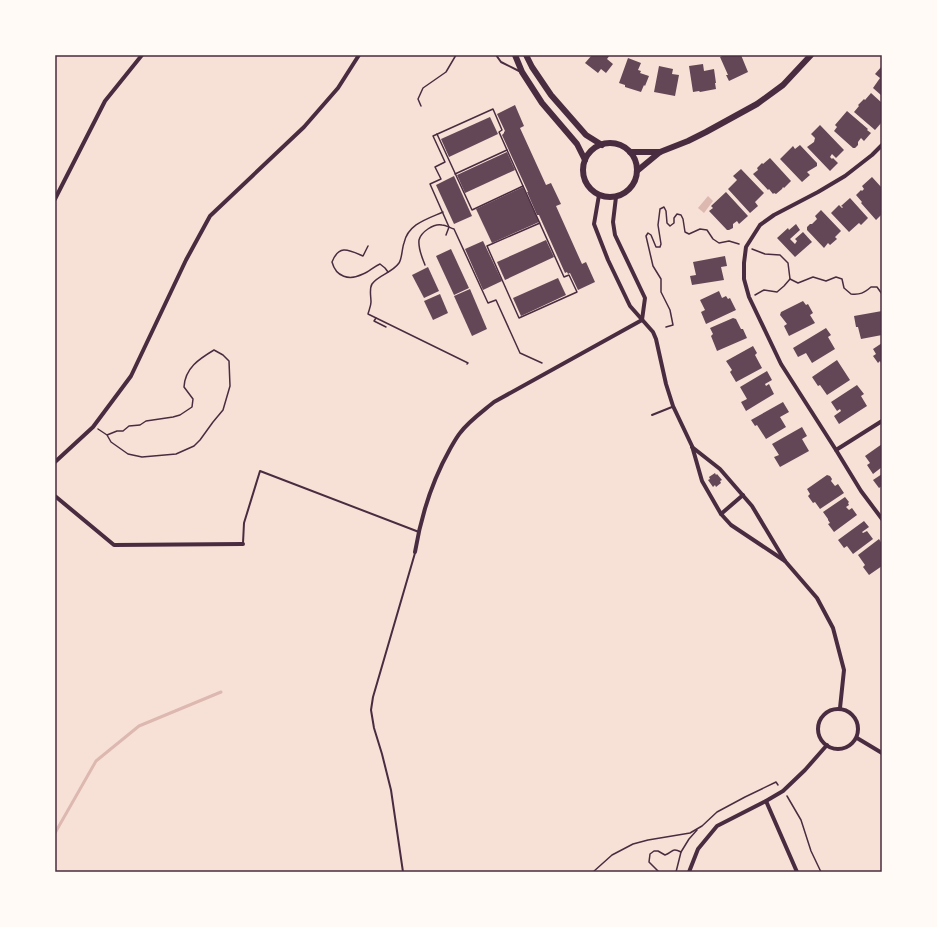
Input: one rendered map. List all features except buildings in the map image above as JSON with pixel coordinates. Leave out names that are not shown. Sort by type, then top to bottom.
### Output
[{"type":"main road","points":[[515,55],[522,72],[542,103],[577,144],[585,160]]},
{"type":"main road","points":[[526,55],[532,67],[551,95],[586,135],[602,144]]},
{"type":"main road","points":[[637,171],[660,152],[688,141],[757,104],[783,85],[811,55]]},
{"type":"main road","points":[[609,143],[624,147],[630,152],[634,158],[637,171],[636,180],[631,188],[625,194],[608,198],[592,191],[586,184],[583,176],[585,160],[589,153],[602,144],[609,143]]},
{"type":"main road","points":[[630,152],[660,152]]},
{"type":"street","points":[[55,199],[105,101],[142,55]]},
{"type":"street","points":[[55,462],[93,427],[131,376],[186,260],[210,216],[304,127],[338,88],[359,55]]},
{"type":"street","points":[[882,145],[872,155],[845,176],[774,215],[760,225],[746,247],[744,263],[744,279],[749,297],[781,364],[861,491],[882,519]]},
{"type":"street","points":[[599,195],[594,224],[608,260],[630,306],[653,332],[656,338],[666,384],[673,406],[692,446],[702,481],[721,514],[731,525],[785,561]]},
{"type":"street","points":[[616,197],[612,222],[615,235],[645,298],[642,320]]},
{"type":"street","points":[[415,552],[431,490],[444,460],[459,434],[476,416],[494,402],[642,320]]},
{"type":"street","points":[[836,450],[882,420]]},
{"type":"street","points":[[692,446],[720,469],[743,494],[758,513],[785,561],[817,598],[833,628],[844,670],[840,708]]},
{"type":"street","points":[[721,514],[743,494]]},
{"type":"street","points":[[55,496],[114,545],[243,544]]},
{"type":"street","points":[[840,708],[850,712],[857,721],[859,727],[857,738],[853,743],[843,749],[832,748],[822,741],[819,736],[818,724],[820,719],[828,711],[834,709],[840,708]]},
{"type":"street","points":[[857,738],[882,753]]},
{"type":"street","points":[[689,872],[698,849],[717,826],[783,791],[805,770],[827,745]]},
{"type":"street","points":[[766,800],[797,872]]},
{"type":"lane","points":[[496,55],[502,62],[522,72]]},
{"type":"lane","points":[[652,415],[673,406]]},
{"type":"lane","points":[[243,544],[244,523],[260,471],[419,532]]},
{"type":"lane","points":[[403,872],[391,790],[374,728],[371,710],[373,697],[415,552]]},
{"type":"path","points":[[421,106],[418,99],[423,88],[446,72],[456,55]]},
{"type":"path","points":[[446,235],[449,227],[430,184],[441,179],[435,167],[445,162],[433,136],[493,110],[502,130],[499,132],[540,223],[564,277],[569,275],[577,292],[519,318],[487,246],[540,223]]},
{"type":"path","points":[[437,134],[472,210],[523,186]]},
{"type":"path","points":[[455,174],[507,150]]},
{"type":"path","points":[[666,327],[673,325],[670,310],[661,292],[661,279],[654,266],[646,236],[648,233],[651,235],[656,247],[660,247],[661,244],[658,225],[660,209],[664,207],[666,211],[667,223],[670,226],[674,223],[674,218],[677,214],[681,215],[686,232],[689,234],[700,229],[707,230],[713,240],[719,243],[728,241],[765,254],[780,255],[788,263],[790,279],[784,286],[777,292],[764,290],[749,297]]},
{"type":"path","points":[[443,212],[416,224],[410,230],[405,238],[400,261],[395,268],[372,284],[370,293],[371,302],[368,314],[468,362],[467,364]]},
{"type":"path","points":[[425,265],[419,249],[420,239],[425,231],[441,224],[454,229],[488,303],[496,300],[520,353],[542,363]]},
{"type":"path","points":[[368,246],[363,256],[348,250],[340,250],[335,254],[332,262],[334,269],[341,275],[351,277],[363,274],[374,266],[380,264],[388,272]]},
{"type":"path","points":[[790,279],[798,282],[813,277],[826,281],[836,277],[842,279],[844,288],[851,294],[859,295],[871,287],[877,287],[882,294]]},
{"type":"path","points":[[376,318],[374,321],[386,327]]},
{"type":"path","points":[[93,427],[107,435],[111,442],[128,454],[142,457],[176,454],[194,446],[223,410],[230,386],[229,361],[223,355],[214,350],[190,367],[184,387],[193,399],[192,407],[180,415],[146,421],[140,425],[129,426],[122,431],[117,431],[107,435]]},
{"type":"path","points":[[676,872],[682,852],[689,839],[698,828]]},
{"type":"path","points":[[659,872],[649,862],[650,854],[654,851],[658,851],[665,855],[676,849],[682,852]]},
{"type":"shaded area","points":[[708,196],[713,201],[704,213],[698,208]]},
{"type":"waterway","points":[[55,833],[96,761],[139,726],[221,692]]}]
